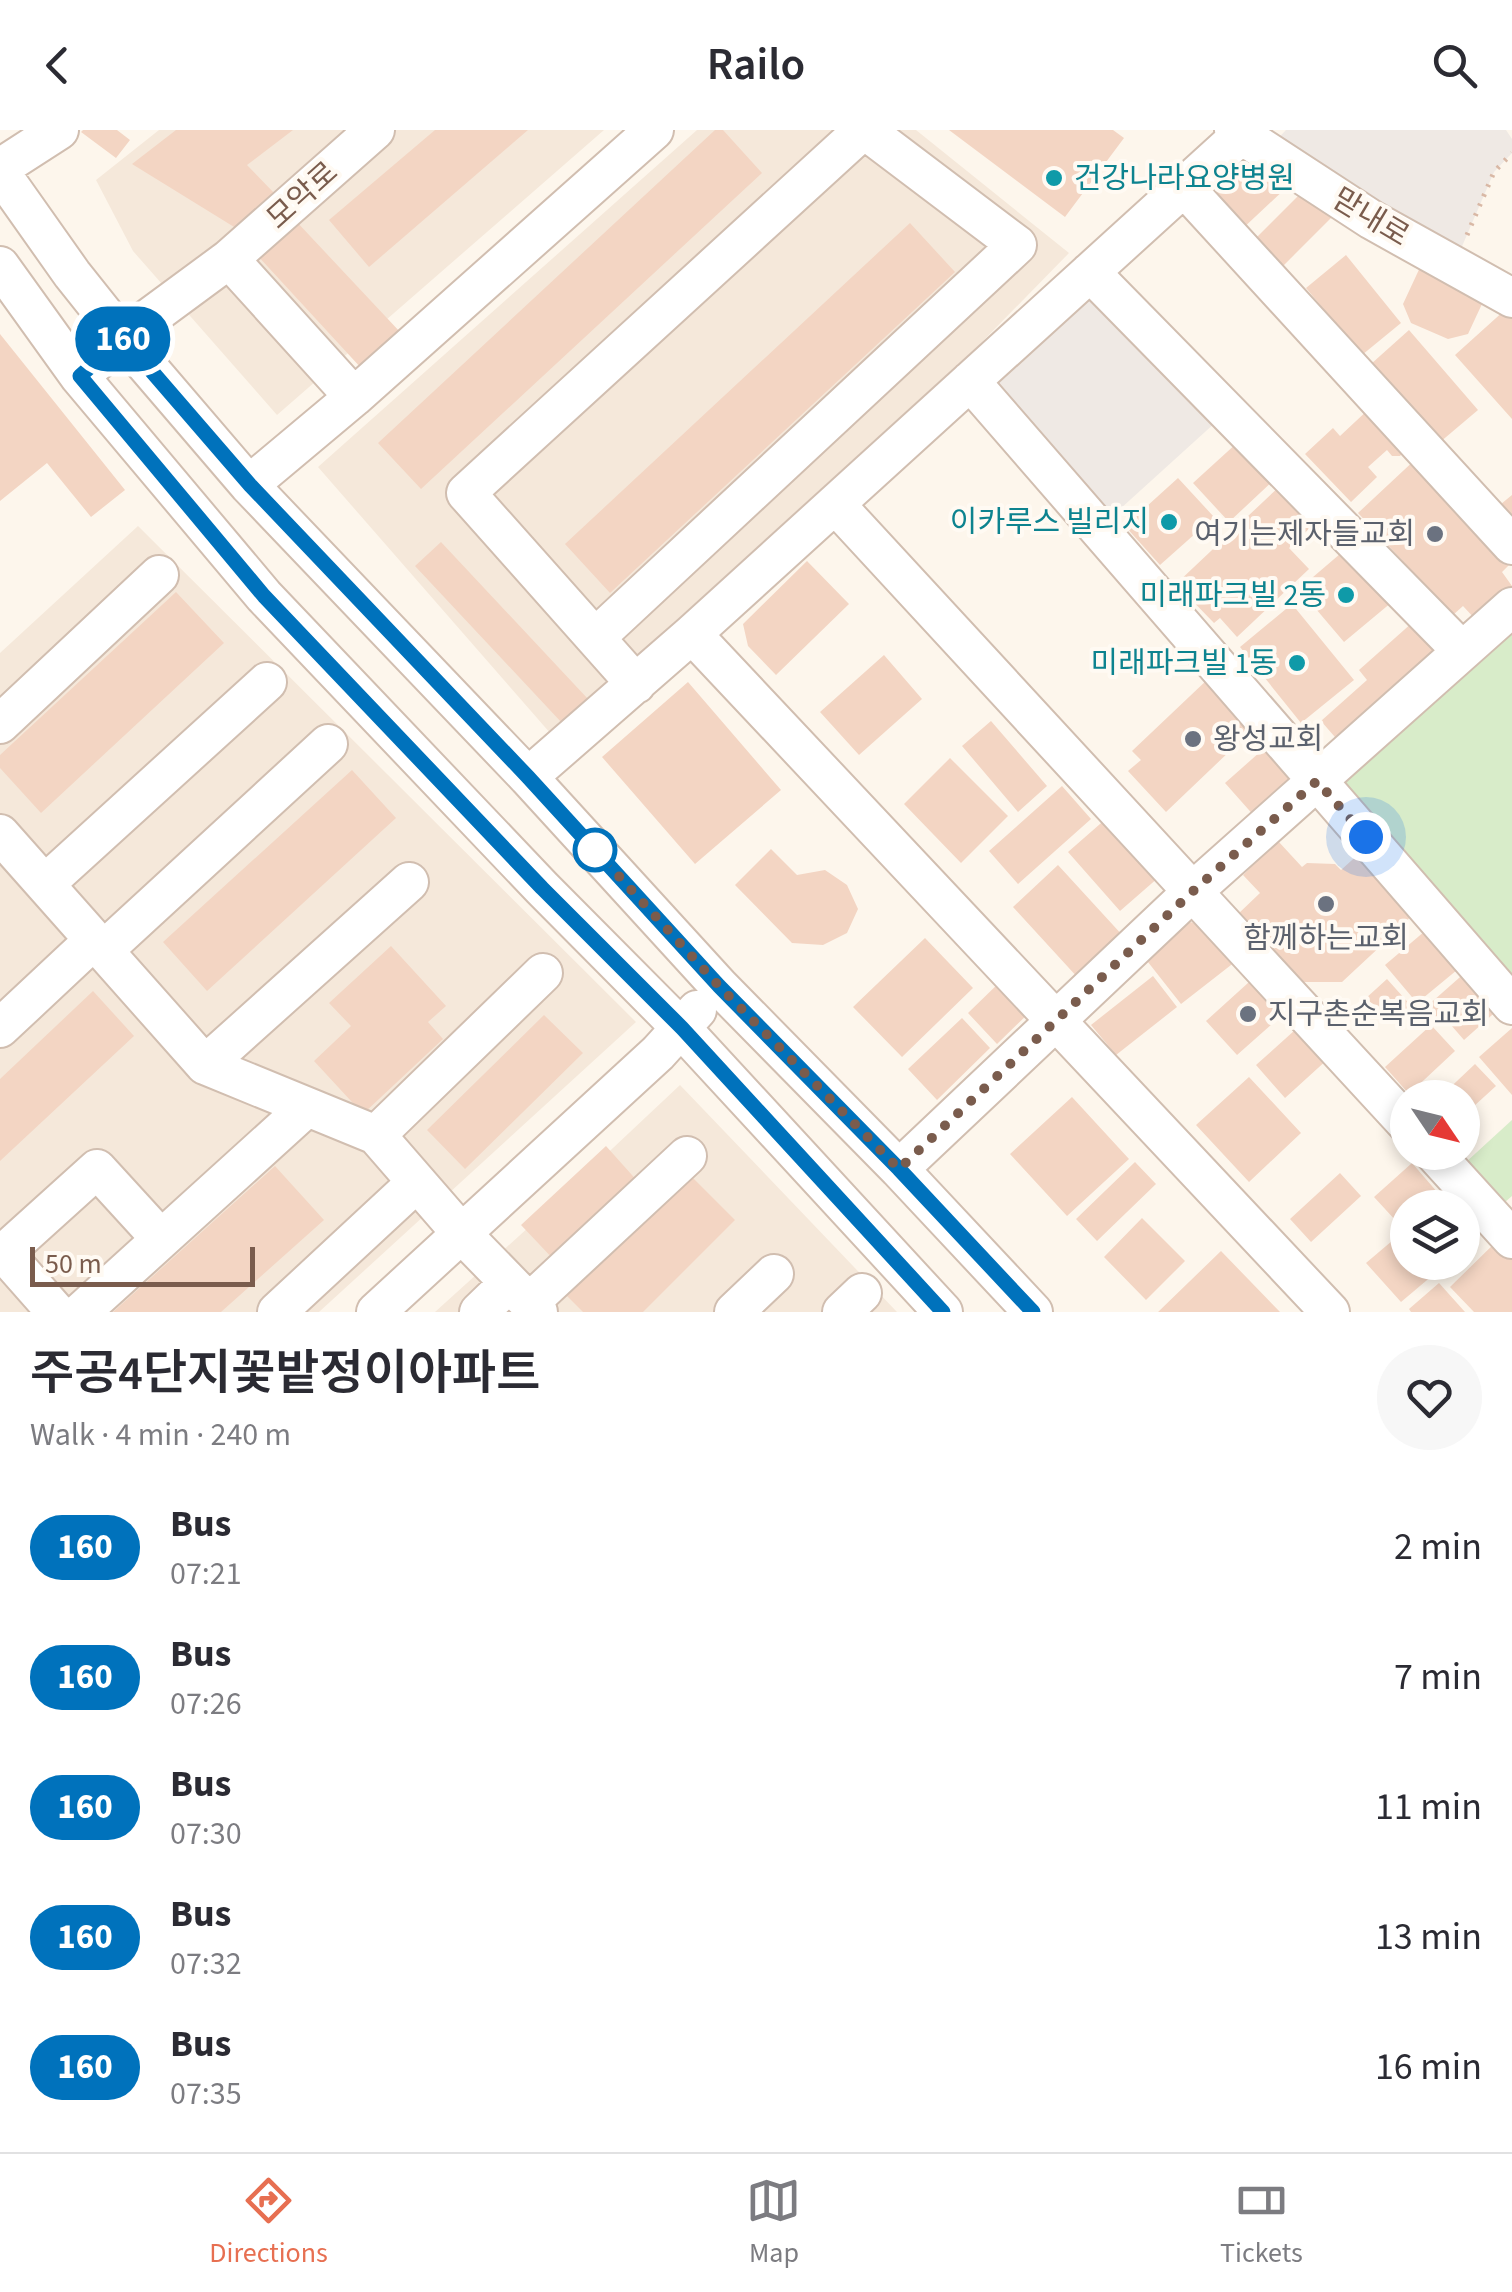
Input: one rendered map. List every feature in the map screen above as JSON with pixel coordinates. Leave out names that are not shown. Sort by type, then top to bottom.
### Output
[{"type":"street","points":[[59,130],[0,170],[123,338],[250,485],[528,777],[719,986],[1033,1312]]},
{"type":"street","name":"모악로","points":[[80,376],[123,338],[229,259],[375,130]]},
{"type":"street","points":[[250,485],[654,130]]},
{"type":"street","points":[[595,638],[1017,245],[864,130],[466,493],[595,638],[636,684]]},
{"type":"street","points":[[528,777],[692,634],[1184,187],[1238,133]]},
{"type":"street","name":"맏내로","points":[[1238,133],[1372,220],[1512,298]]},
{"type":"street","points":[[1184,187],[1512,545]]},
{"type":"street","points":[[229,259],[354,396]]},
{"type":"street","points":[[0,266],[80,376],[264,596],[542,888],[682,1028],[943,1312]]},
{"type":"street","points":[[1090,272],[1462,651]]},
{"type":"street","points":[[970,381],[1512,1005]]},
{"type":"street","points":[[835,504],[1390,1106]]},
{"type":"street","points":[[0,724],[159,575]]},
{"type":"street","points":[[899,1169],[1192,892],[1512,607]]},
{"type":"street","points":[[692,634],[1330,1312]]},
{"type":"street","points":[[44,884],[267,682]]},
{"type":"street","points":[[0,1028],[328,744]]},
{"type":"street","points":[[0,834],[205,1065],[376,1135],[525,1299]]},
{"type":"street","points":[[205,1065],[409,882]]},
{"type":"street","points":[[376,1135],[543,973]]},
{"type":"street","points":[[376,1312],[682,1028],[719,986]]},
{"type":"street","points":[[81,1312],[307,1107]]},
{"type":"street","points":[[479,1312],[525,1299],[687,1156]]},
{"type":"street","points":[[56,1312],[4,1253],[96,1169],[161,1239]]},
{"type":"street","points":[[1449,1170],[1512,1239]]},
{"type":"street","points":[[277,1312],[416,1183]]},
{"type":"street","points":[[734,1312],[774,1274]]},
{"type":"path","points":[[1454,265],[1494,172],[1512,153]]},
{"type":"shaded area","points":[[159,130],[604,130],[277,415],[133,251],[96,180]]},
{"type":"shaded area","points":[[697,130],[916,130],[1069,253],[978,346],[551,734],[318,467]]},
{"type":"shaded area","points":[[1286,130],[1506,130],[1512,139],[1512,153],[1494,172],[1454,265],[1266,151]]},
{"type":"shaded area","points":[[1090,272],[1227,412],[1098,529],[970,381]]},
{"type":"shaded area","points":[[138,526],[636,1022],[319,1312],[0,1312],[0,653]]},
{"type":"shaded area","points":[[680,1085],[897,1312],[435,1312],[530,1226]]},
{"type":"green space","points":[[1512,607],[1512,1005],[1317,781]]},
{"type":"green space","points":[[1512,1120],[1512,1196],[1490,1215],[1480,1204],[1480,1190],[1467,1190],[1453,1174],[1457,1170],[1480,1170],[1480,1149]]},
{"type":"building","points":[[83,130],[117,130],[130,140],[116,158]]},
{"type":"building","points":[[176,130],[293,130],[247,165],[276,195],[239,230],[132,164]]},
{"type":"building","points":[[435,130],[528,130],[369,267],[329,220]]},
{"type":"building","points":[[715,130],[723,130],[762,173],[421,489],[378,443]]},
{"type":"building","name":"건강나라요양병원","points":[[949,130],[1113,130],[1124,138],[1065,217]]},
{"type":"building","points":[[1253,153],[1286,188],[1239,232],[1207,198],[1222,184],[1212,174]]},
{"type":"building","points":[[1304,190],[1335,214],[1280,269],[1253,241]]},
{"type":"building","points":[[295,220],[401,333],[362,369],[257,255]]},
{"type":"building","points":[[910,223],[955,272],[610,593],[565,544]]},
{"type":"building","points":[[1346,255],[1401,323],[1362,355],[1306,288]]},
{"type":"building","points":[[1423,261],[1488,291],[1468,334],[1448,339],[1411,323],[1403,304]]},
{"type":"building","points":[[1506,309],[1512,315],[1512,419],[1455,355]]},
{"type":"building","points":[[1409,330],[1478,410],[1439,443],[1371,364]]},
{"type":"building","points":[[0,334],[125,490],[91,517],[47,463],[0,501]]},
{"type":"building","points":[[1371,407],[1406,449],[1400,456],[1392,456],[1387,450],[1368,467],[1377,477],[1351,502],[1305,454],[1333,428],[1340,436]]},
{"type":"building","points":[[1238,442],[1274,480],[1229,522],[1193,483]]},
{"type":"building","name":"여기는제자들교회","points":[[1419,456],[1512,562],[1502,572],[1512,586],[1476,620],[1463,606],[1453,615],[1358,513]]},
{"type":"building","name":"이카루스 빌리지","points":[[1178,478],[1214,517],[1160,565],[1125,526]]},
{"type":"building","points":[[1282,484],[1317,521],[1289,548],[1309,569],[1237,637],[1220,618],[1214,623],[1176,584]]},
{"type":"building","points":[[1512,495],[1512,516],[1501,504]]},
{"type":"building","points":[[441,542],[588,699],[562,723],[415,566]]},
{"type":"building","name":"미래파크빌 2동","points":[[1347,548],[1392,602],[1344,642],[1299,589]]},
{"type":"building","points":[[807,561],[849,604],[776,675],[748,646],[743,624]]},
{"type":"building","points":[[176,592],[224,643],[41,813],[0,768],[0,755]]},
{"type":"building","name":"미래파크빌 1동","points":[[1292,604],[1354,680],[1301,723],[1240,647]]},
{"type":"building","points":[[1413,622],[1442,655],[1341,744],[1321,721],[1367,680],[1359,670]]},
{"type":"building","points":[[884,655],[922,699],[859,755],[820,712]]},
{"type":"building","name":"왕성교회","points":[[1209,678],[1255,727],[1166,812],[1128,771],[1141,760],[1132,751]]},
{"type":"building","points":[[688,682],[781,790],[695,864],[602,757]]},
{"type":"building","points":[[991,721],[1047,786],[1018,812],[962,746]]},
{"type":"building","points":[[1269,744],[1291,769],[1293,784],[1256,818],[1225,783]]},
{"type":"building","points":[[950,758],[1008,816],[961,863],[904,804]]},
{"type":"building","points":[[352,770],[396,818],[207,991],[163,942]]},
{"type":"building","points":[[1062,786],[1091,819],[1018,884],[989,851]]},
{"type":"building","points":[[1108,817],[1159,877],[1120,911],[1068,852]]},
{"type":"building","name":"함께하는교회","points":[[1278,841],[1302,867],[1307,863],[1335,864],[1341,870],[1362,851],[1413,914],[1402,926],[1395,921],[1379,936],[1385,942],[1342,982],[1296,982],[1267,953],[1273,937],[1261,940],[1237,915],[1260,893],[1243,875]]},
{"type":"building","points":[[771,849],[797,875],[825,870],[847,885],[858,909],[847,933],[823,945],[792,943],[735,885]]},
{"type":"building","points":[[1058,865],[1124,937],[1079,979],[1013,907]]},
{"type":"building","points":[[1187,922],[1213,924],[1240,958],[1181,1004],[1144,957]]},
{"type":"building","points":[[1425,931],[1457,970],[1417,1003],[1385,965]]},
{"type":"building","points":[[925,938],[973,988],[902,1057],[853,1007]]},
{"type":"building","points":[[391,946],[446,1006],[428,1022],[443,1039],[363,1114],[314,1061],[351,1026],[329,1003]]},
{"type":"building","points":[[1468,970],[1501,1007],[1464,1040],[1444,1017],[1438,1022],[1425,1008]]},
{"type":"building","name":"지구촌순복음교회","points":[[1259,973],[1290,1008],[1237,1055],[1206,1021]]},
{"type":"building","points":[[1153,976],[1177,1007],[1116,1055],[1091,1025]]},
{"type":"building","points":[[1003,979],[1032,1010],[997,1044],[968,1013]]},
{"type":"building","points":[[1387,979],[1413,1008],[1404,1017],[1397,1010],[1385,1021],[1365,999]]},
{"type":"building","points":[[93,991],[134,1036],[0,1161],[0,1079]]},
{"type":"building","points":[[544,1015],[583,1053],[465,1169],[427,1130]]},
{"type":"building","points":[[962,1018],[990,1048],[937,1100],[908,1069]]},
{"type":"building","points":[[1305,1021],[1329,1058],[1285,1098],[1256,1065]]},
{"type":"building","points":[[1431,1025],[1455,1051],[1424,1080],[1397,1080],[1385,1067]]},
{"type":"building","points":[[1512,1028],[1512,1095],[1479,1057]]},
{"type":"building","points":[[1475,1064],[1496,1086],[1480,1101],[1480,1080],[1458,1080]]},
{"type":"building","points":[[1249,1077],[1301,1133],[1249,1182],[1196,1125]]},
{"type":"building","points":[[1072,1097],[1129,1159],[1067,1216],[1010,1154]]},
{"type":"building","points":[[606,1146],[640,1184],[556,1262],[521,1225]]},
{"type":"building","points":[[1135,1162],[1156,1184],[1097,1241],[1076,1219]]},
{"type":"building","points":[[275,1166],[324,1220],[221,1312],[113,1312]]},
{"type":"building","points":[[1404,1170],[1418,1170],[1435,1190],[1390,1190],[1390,1214],[1374,1197]]},
{"type":"building","points":[[1340,1173],[1361,1196],[1311,1242],[1290,1219]]},
{"type":"building","points":[[689,1174],[735,1220],[643,1312],[583,1312],[567,1296]]},
{"type":"building","points":[[1142,1218],[1185,1261],[1146,1300],[1104,1257]]},
{"type":"building","points":[[1502,1236],[1512,1246],[1512,1312],[1474,1312],[1450,1287],[1457,1280],[1480,1280],[1480,1258]]},
{"type":"building","points":[[1390,1243],[1390,1280],[1427,1280],[1401,1302],[1366,1263]]},
{"type":"building","points":[[1221,1251],[1280,1312],[1158,1312]]},
{"type":"building","points":[[1439,1283],[1465,1312],[1411,1312],[1409,1309]]},
{"type":"bus line","name":"160","points":[[943,1312],[682,1028],[542,888],[264,596],[80,376],[123,338],[250,485],[528,777],[719,986],[1033,1312]]},
{"type":"place","name":"건강나라요양병원","points":[[1054,178]]},
{"type":"place","name":"이카루스 빌리지","points":[[1169,522]]},
{"type":"place","name":"여기는제자들교회","points":[[1435,534]]},
{"type":"place","name":"미래파크빌 2동","points":[[1346,595]]},
{"type":"place","name":"미래파크빌 1동","points":[[1297,663]]},
{"type":"place","name":"왕성교회","points":[[1193,739]]},
{"type":"place","name":"함께하는교회","points":[[1326,904]]},
{"type":"place","name":"지구촌순복음교회","points":[[1248,1014]]},
{"type":"route","points":[[595,850],[719,986],[899,1169],[1192,892],[1317,781],[1366,837]]}]
